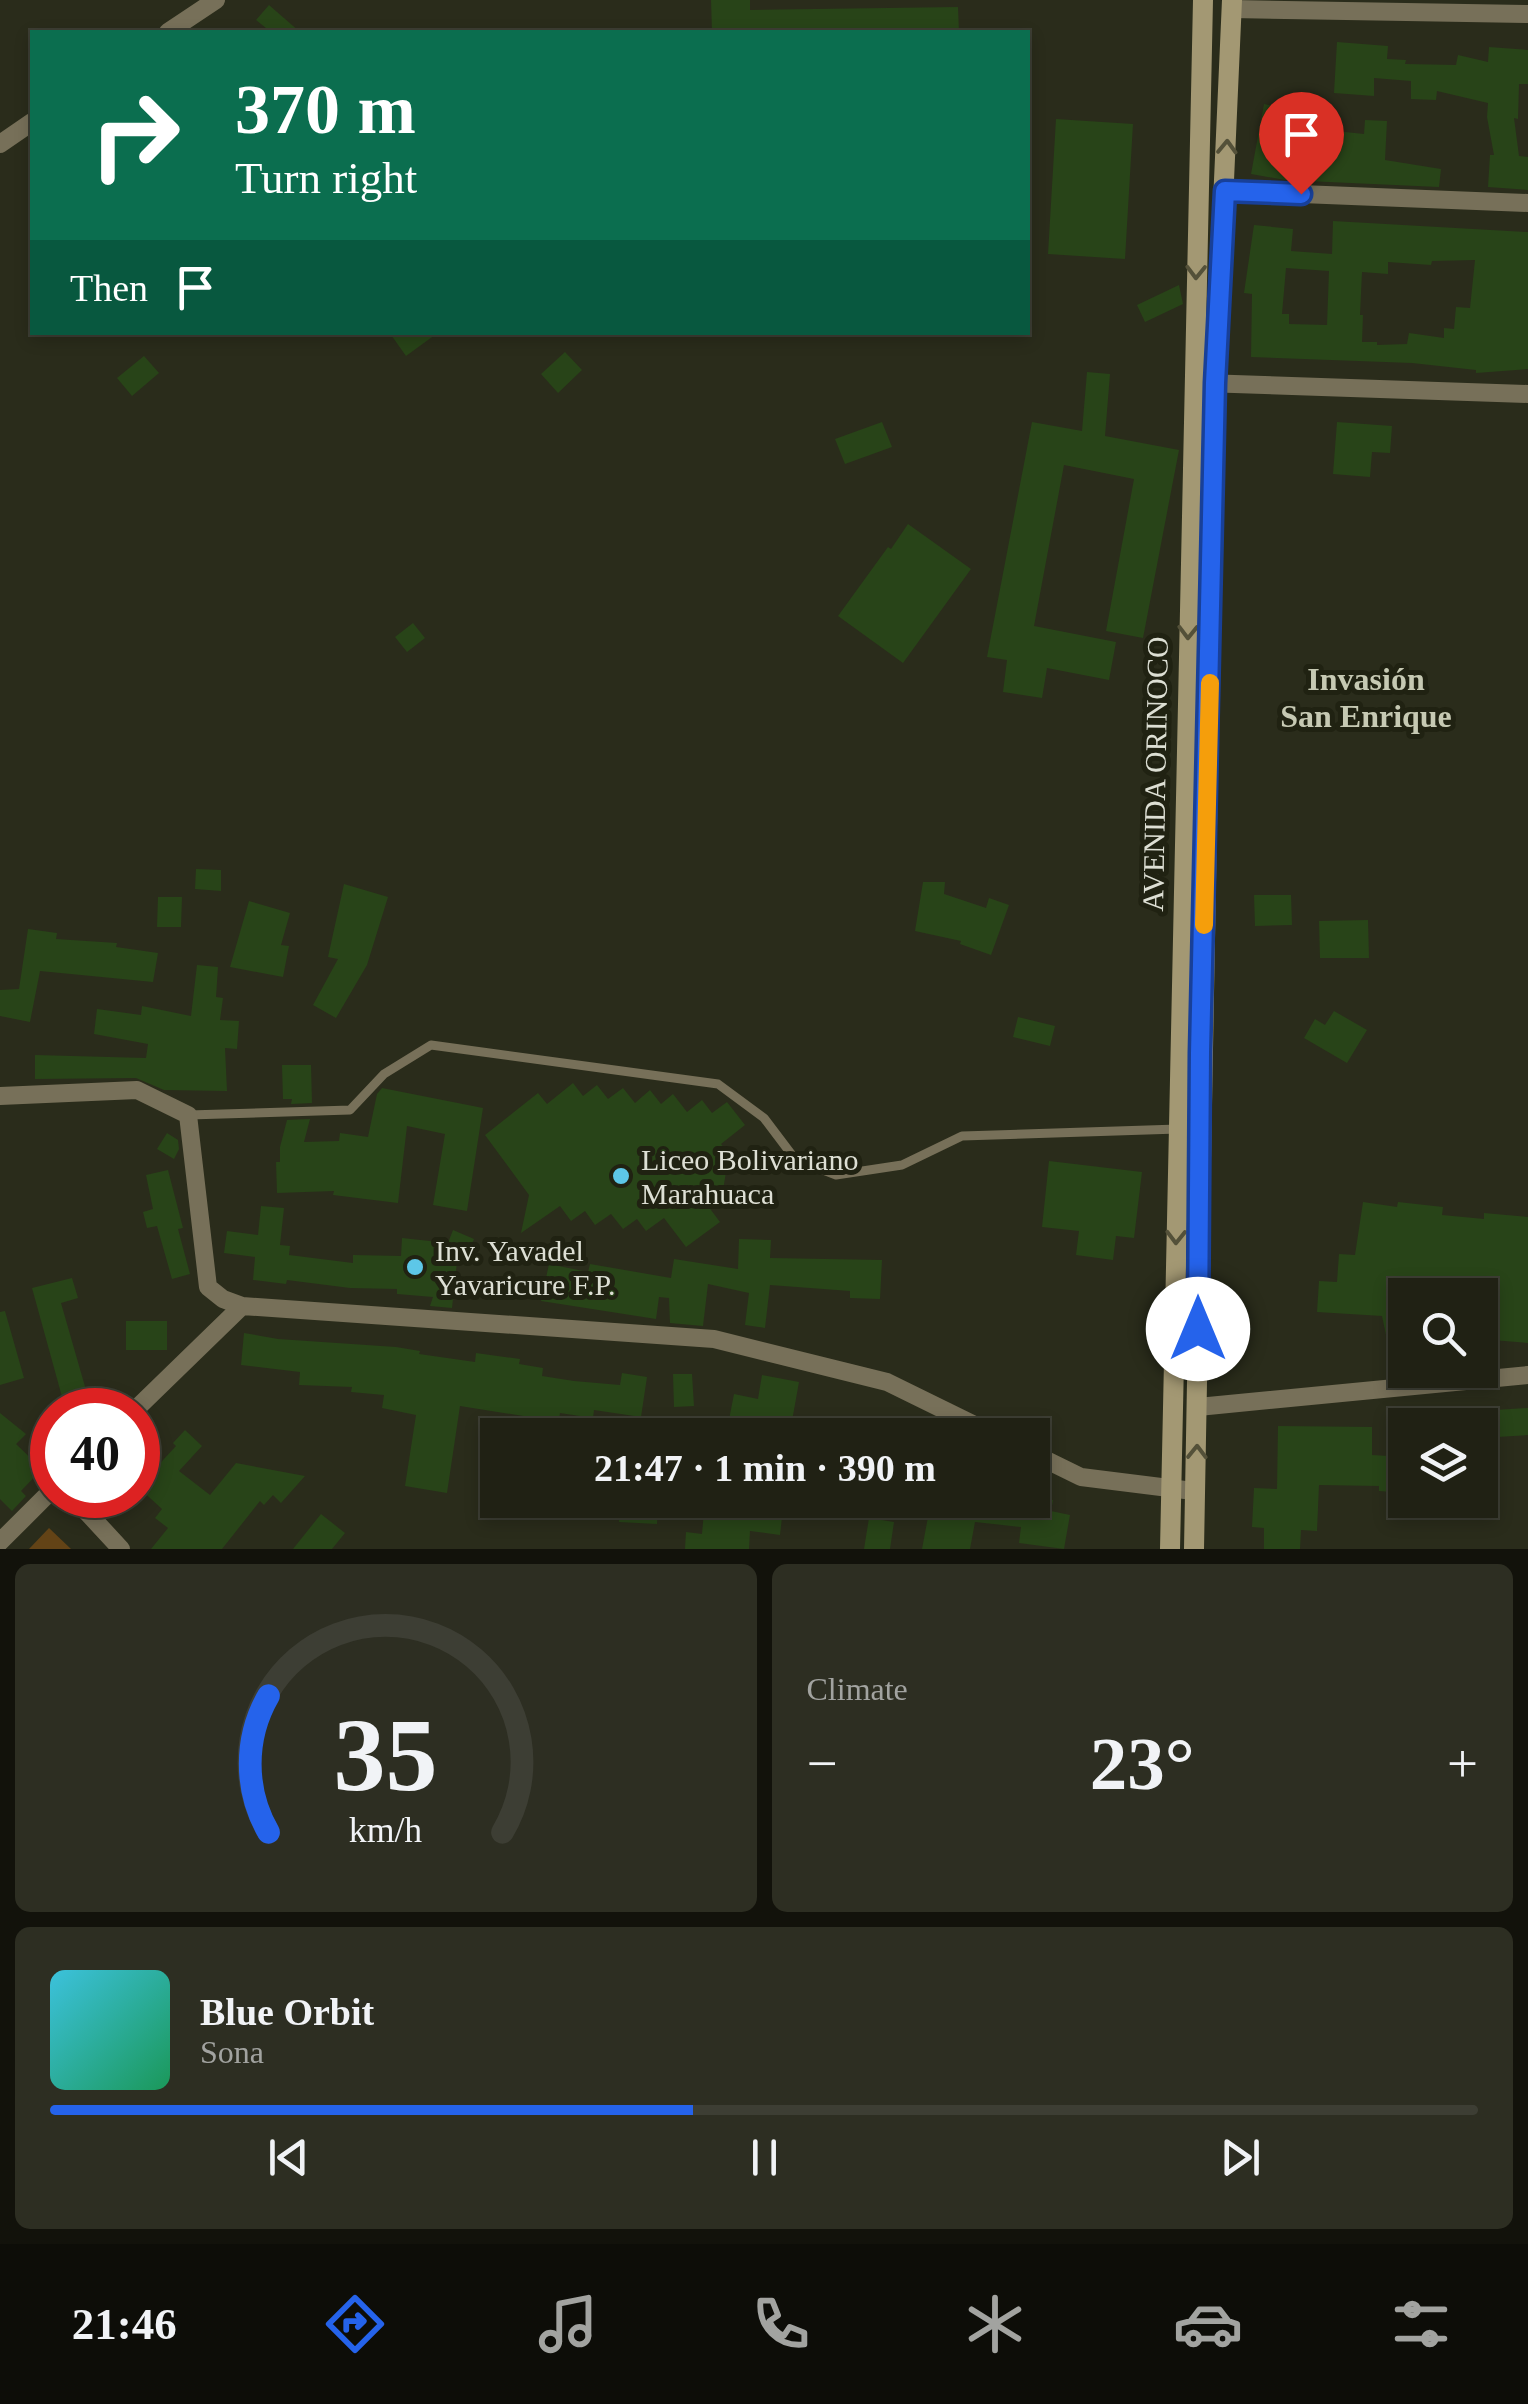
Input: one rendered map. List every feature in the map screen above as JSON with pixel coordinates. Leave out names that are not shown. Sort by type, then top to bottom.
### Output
[{"type":"street","points":[[171,30],[216,0]]},
{"type":"street","name":"AVENIDA ORINOCO","points":[[1194,1549],[1204,383],[1202,0]]},
{"type":"street","points":[[1232,4],[1528,14]]},
{"type":"street","name":"AVENIDA ORINOCO","points":[[1170,1549],[1178,1129],[1204,383],[1225,191],[1232,4]]},
{"type":"street","points":[[0,144],[30,123]]},
{"type":"street","points":[[1225,191],[1528,203]]},
{"type":"street","points":[[1204,383],[1528,394]]},
{"type":"street","points":[[0,1096],[137,1090],[188,1115],[208,1287],[223,1299],[242,1306],[714,1339],[888,1382],[961,1418]]},
{"type":"street","points":[[158,1388],[242,1306]]},
{"type":"street","points":[[1198,1407],[1528,1375]]},
{"type":"street","points":[[1050,1463],[1081,1478],[1196,1490]]},
{"type":"street","points":[[0,1542],[30,1512]]},
{"type":"street","points":[[92,1518],[121,1549]]},
{"type":"lane","points":[[188,1115],[350,1110],[384,1074],[431,1045],[718,1084],[764,1118],[795,1158],[836,1174],[902,1165],[962,1136],[1178,1129]]},
{"type":"shaded area","points":[[49,1528],[71,1549],[29,1549]]},
{"type":"building","points":[[711,0],[750,0],[750,10],[958,7],[959,30],[712,30]]},
{"type":"building","points":[[269,5],[298,30],[268,30],[256,20]]},
{"type":"building","points":[[1337,42],[1388,46],[1387,59],[1406,60],[1405,64],[1456,65],[1458,55],[1488,62],[1489,47],[1528,50],[1528,84],[1519,84],[1518,119],[1514,118],[1519,156],[1528,157],[1528,190],[1488,187],[1490,155],[1494,155],[1488,103],[1437,91],[1436,100],[1411,99],[1411,81],[1374,78],[1374,96],[1334,93]]},
{"type":"building","points":[[1264,104],[1298,111],[1295,124],[1326,130],[1364,134],[1365,120],[1387,121],[1385,160],[1441,169],[1439,187],[1285,180],[1251,174]]},
{"type":"building","points":[[1056,119],[1133,124],[1125,259],[1048,254]]},
{"type":"building","points":[[1333,221],[1528,232],[1528,369],[1476,373],[1412,363],[1251,357],[1252,294],[1244,293],[1254,225],[1293,229],[1291,251],[1332,254]],"holes":[[[1475,260],[1470,308],[1456,307],[1454,329],[1444,328],[1444,338],[1409,333],[1407,344],[1362,342],[1362,272],[1388,274],[1388,262],[1431,265],[1432,261]],[[1286,268],[1329,271],[1327,325],[1289,324],[1289,314],[1282,314]]]},
{"type":"building","points":[[1179,285],[1183,304],[1145,322],[1137,305]]},
{"type":"building","points":[[391,335],[435,335],[406,356]]},
{"type":"building","points":[[565,352],[582,370],[558,393],[541,374]]},
{"type":"building","points":[[144,356],[159,373],[132,396],[117,378]]},
{"type":"building","points":[[1087,372],[1110,374],[1105,436],[1179,450],[1143,638],[1106,631],[1134,479],[1064,465],[1034,626],[1116,642],[1109,680],[1047,668],[1042,698],[1003,692],[1007,660],[987,657],[1032,422],[1082,431]]},
{"type":"building","points":[[882,422],[892,447],[845,464],[835,439]]},
{"type":"building","points":[[1337,422],[1392,426],[1390,453],[1372,452],[1370,477],[1333,474]]},
{"type":"building","points":[[908,524],[971,569],[903,663],[838,616]]},
{"type":"building","points":[[413,623],[425,638],[407,652],[395,637]]},
{"type":"building","points":[[196,869],[221,870],[221,891],[195,889]]},
{"type":"building","points":[[923,882],[945,882],[944,894],[986,908],[989,898],[1009,905],[991,955],[960,944],[961,941],[915,931]]},
{"type":"building","points":[[344,884],[388,897],[367,965],[336,1018],[313,1005],[338,959],[328,957]]},
{"type":"building","points":[[1254,895],[1291,895],[1292,925],[1255,926]]},
{"type":"building","points":[[158,897],[182,897],[181,927],[157,927]]},
{"type":"building","points":[[249,901],[290,913],[281,945],[289,946],[283,977],[230,967]]},
{"type":"building","points":[[1368,920],[1369,958],[1320,958],[1319,921]]},
{"type":"building","points":[[28,929],[57,933],[56,939],[117,943],[116,947],[158,953],[153,982],[40,971],[30,1022],[0,1016],[0,990],[19,989]]},
{"type":"building","points":[[197,965],[218,967],[216,997],[223,998],[220,1020],[239,1021],[237,1049],[225,1048],[227,1091],[164,1090],[136,1078],[35,1079],[35,1055],[146,1058],[148,1044],[94,1034],[97,1009],[141,1015],[142,1006],[191,1016]]},
{"type":"building","points":[[1334,1011],[1367,1030],[1347,1063],[1304,1038],[1315,1019],[1325,1025]]},
{"type":"building","points":[[1018,1017],[1055,1026],[1050,1046],[1013,1037]]},
{"type":"building","points":[[282,1065],[311,1065],[312,1103],[291,1104],[292,1099],[283,1099]]},
{"type":"building","name":"Liceo Bolivariano Marahuaca","points":[[573,1083],[583,1096],[597,1085],[608,1099],[623,1088],[635,1103],[650,1090],[661,1104],[673,1094],[687,1112],[702,1100],[712,1113],[727,1102],[745,1125],[721,1144],[729,1154],[722,1196],[708,1206],[720,1222],[686,1247],[664,1218],[646,1231],[637,1219],[623,1229],[611,1214],[595,1225],[585,1211],[571,1221],[560,1206],[521,1233],[529,1195],[485,1135],[538,1093],[547,1104]]},
{"type":"building","points":[[382,1088],[483,1108],[467,1211],[433,1205],[445,1134],[407,1126],[398,1203],[333,1195],[334,1191],[277,1193],[276,1162],[280,1162],[287,1120],[310,1119],[304,1142],[339,1141],[340,1133],[368,1137],[377,1094]]},
{"type":"building","points":[[167,1133],[178,1140],[174,1159],[157,1149]]},
{"type":"building","points":[[1049,1161],[1142,1172],[1134,1238],[1116,1236],[1113,1260],[1076,1255],[1079,1231],[1042,1227]]},
{"type":"building","points":[[168,1170],[190,1274],[172,1279],[157,1226],[147,1228],[143,1212],[153,1209],[146,1175]]},
{"type":"building","points":[[1363,1202],[1443,1207],[1442,1215],[1484,1219],[1484,1213],[1528,1217],[1528,1343],[1498,1340],[1498,1278],[1388,1278],[1388,1344],[1382,1316],[1317,1312],[1319,1281],[1337,1282],[1339,1254],[1355,1255]]},
{"type":"building","points":[[261,1206],[284,1208],[280,1245],[290,1246],[289,1255],[353,1263],[353,1255],[401,1256],[402,1238],[448,1243],[453,1230],[474,1239],[467,1256],[458,1253],[452,1308],[430,1306],[433,1297],[397,1294],[397,1289],[253,1280],[255,1257],[224,1253],[227,1231],[258,1235]]},
{"type":"building","points":[[739,1239],[771,1240],[770,1258],[882,1260],[880,1299],[850,1298],[850,1291],[770,1285],[765,1328],[745,1325],[749,1293],[708,1284],[703,1326],[670,1323],[669,1298],[659,1297],[656,1319],[541,1301],[549,1264],[588,1272],[590,1264],[671,1278],[674,1259],[738,1269]]},
{"type":"building","points":[[72,1278],[78,1298],[61,1303],[85,1388],[60,1388],[32,1288]]},
{"type":"building","points":[[5,1311],[24,1378],[0,1385],[0,1312]]},
{"type":"building","points":[[126,1321],[167,1321],[167,1350],[126,1350]]},
{"type":"building","points":[[244,1333],[396,1347],[475,1362],[476,1353],[520,1359],[519,1364],[543,1368],[542,1376],[574,1381],[620,1385],[622,1373],[647,1377],[641,1417],[594,1410],[593,1418],[560,1413],[559,1418],[536,1418],[460,1406],[447,1493],[405,1486],[416,1415],[382,1408],[384,1395],[351,1392],[352,1387],[299,1385],[300,1372],[241,1365]]},
{"type":"building","points":[[673,1374],[692,1374],[694,1406],[674,1407]]},
{"type":"building","points":[[762,1375],[799,1382],[793,1418],[729,1418],[734,1394],[758,1399]]},
{"type":"building","points":[[1528,1408],[1528,1435],[1498,1437],[1498,1410]]},
{"type":"building","points":[[0,1413],[26,1434],[16,1444],[30,1457],[30,1482],[21,1491],[26,1496],[12,1511],[0,1499]]},
{"type":"building","points":[[1278,1426],[1372,1427],[1372,1455],[1388,1456],[1388,1492],[1379,1491],[1379,1486],[1319,1485],[1317,1531],[1301,1530],[1300,1549],[1264,1549],[1264,1528],[1252,1527],[1254,1488],[1277,1489]]},
{"type":"building","points":[[185,1430],[202,1446],[179,1471],[210,1495],[236,1463],[305,1476],[281,1503],[273,1495],[264,1505],[260,1501],[222,1549],[151,1549],[168,1528],[155,1518],[160,1518],[162,1509],[160,1463],[176,1446],[173,1443]]},
{"type":"building","points":[[1050,1500],[1051,1511],[1070,1515],[1064,1549],[1019,1543],[1021,1527],[975,1522],[970,1549],[922,1549],[928,1518],[1050,1518]]},
{"type":"building","points":[[321,1514],[345,1533],[332,1549],[293,1549]]},
{"type":"building","points":[[619,1518],[657,1518],[657,1524],[619,1522]]},
{"type":"building","points":[[703,1518],[782,1518],[780,1535],[750,1531],[749,1549],[685,1549],[686,1532],[702,1534]]},
{"type":"building","points":[[869,1518],[894,1522],[890,1549],[864,1549]]},
{"type":"slow traffic","points":[[1204,925],[1210,683]]},
{"type":"place","name":"Liceo Bolivariano Marahuaca","points":[[621,1176]]},
{"type":"place","name":"Inv. Yavadel Yavaricure F.P.","points":[[415,1267]]},
{"type":"district","name":"Invasión San Enrique","points":[[1366,698]]},
{"type":"route","points":[[1198,1329],[1215,383],[1225,191],[1301,194]]}]
